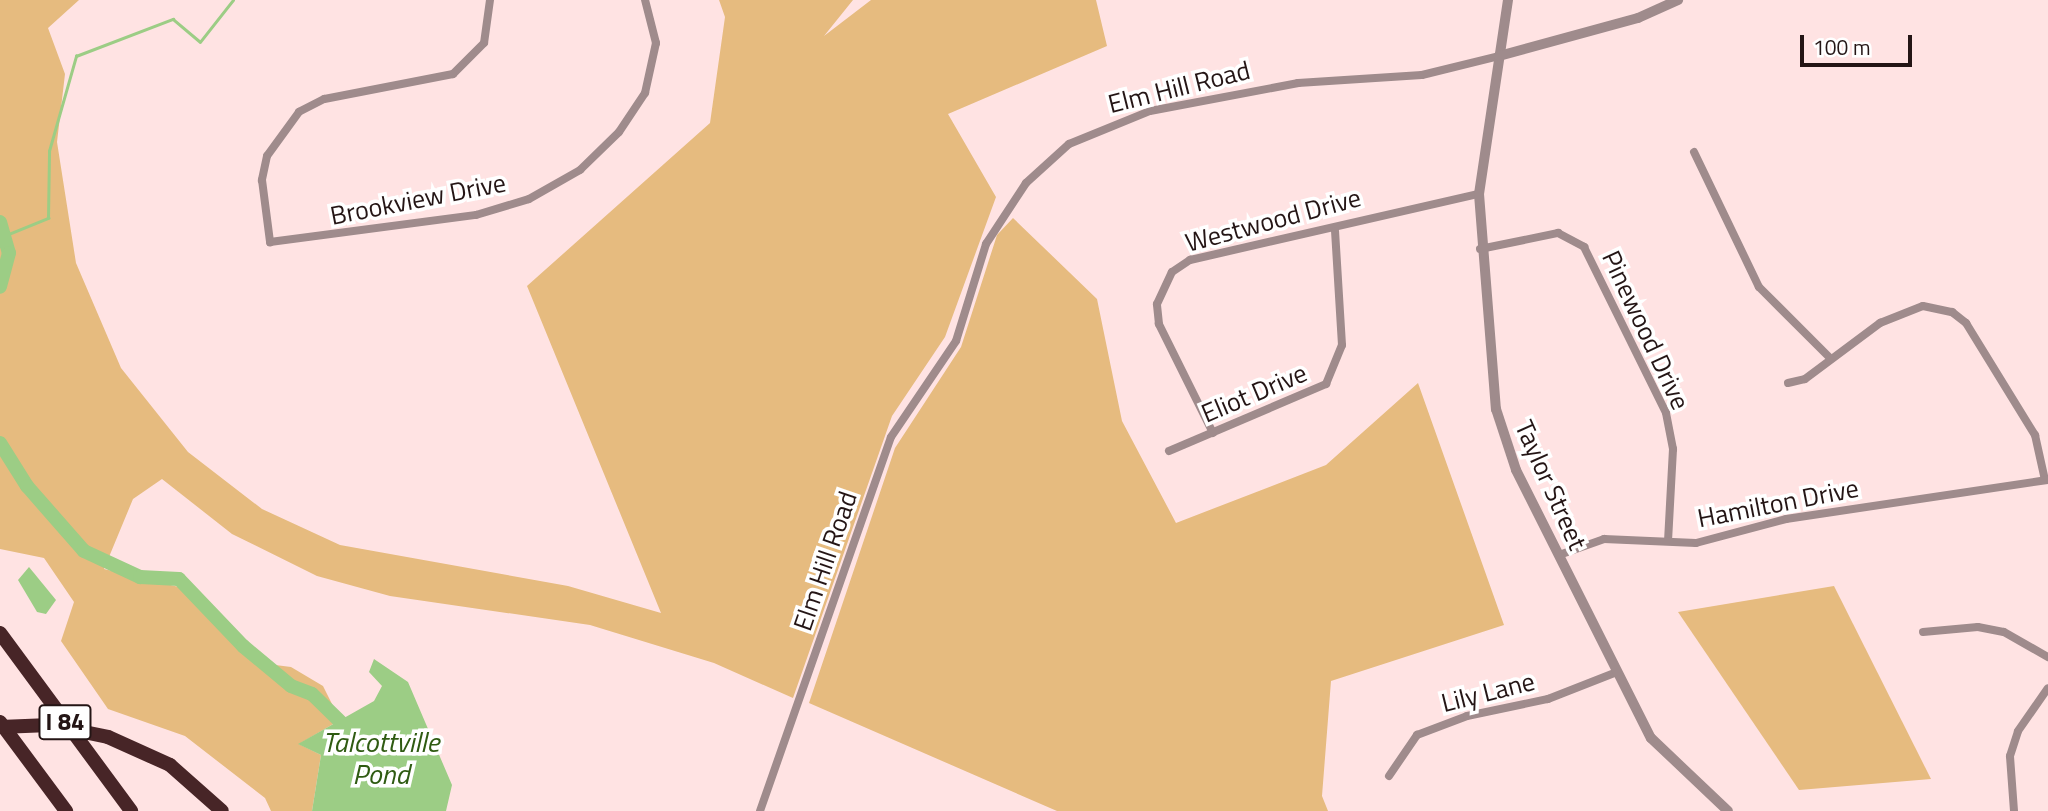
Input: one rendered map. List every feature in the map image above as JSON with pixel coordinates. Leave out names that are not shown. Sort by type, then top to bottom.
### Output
[{"type":"highway","name":"I 84","points":[[0,633],[128,808]]},
{"type":"highway","name":"I 84","points":[[0,722],[66,811]]},
{"type":"highway","points":[[0,722],[35,724],[108,737],[170,765],[222,811]]},
{"type":"highway","points":[[0,727],[35,724]]},
{"type":"street","name":"Brookview Drive","points":[[490,0],[484,43],[453,74],[324,99],[299,112],[264,168],[261,212],[270,242],[489,212],[579,170],[619,132],[645,93],[656,43],[645,0]]},
{"type":"street","name":"Taylor Street","points":[[1508,0],[1479,194],[1480,250],[1496,409],[1516,470],[1651,738],[1728,811]]},
{"type":"street","name":"Elm Hill Road","points":[[760,811],[891,437],[956,341],[986,244],[1026,183],[1069,144],[1150,111],[1298,82],[1422,75],[1581,33],[1678,0]]},
{"type":"street","points":[[1694,152],[1759,287],[1828,356]]},
{"type":"street","name":"Westwood Drive","points":[[1213,433],[1159,324],[1162,285],[1190,260],[1335,231],[1395,208],[1479,194]]},
{"type":"street","name":"Eliot Drive","points":[[1169,451],[1306,397],[1332,375],[1342,345],[1335,231]]},
{"type":"street","name":"Pinewood Drive","points":[[1480,250],[1558,233],[1584,247],[1665,413],[1673,449],[1668,541]]},
{"type":"street","points":[[1788,383],[1805,379],[1828,356],[1906,312],[1935,305],[1952,312],[1966,323],[2035,435],[2046,480]]},
{"type":"street","name":"Hamilton Drive","points":[[1559,555],[1604,539],[1696,543],[1786,519],[2046,480]]},
{"type":"street","points":[[1923,632],[1978,626],[2004,632],[2048,657]]},
{"type":"street","name":"Lily Lane","points":[[1389,776],[1417,735],[1467,716],[1548,699],[1616,672]]},
{"type":"street","points":[[2014,811],[2010,756],[2018,731],[2048,688]]},
{"type":"shaded area","points":[[0,0],[79,0],[48,28],[65,74],[57,142],[76,263],[121,368],[188,452],[262,509],[340,545],[568,586],[661,613],[527,286],[710,123],[725,17],[719,0],[853,0],[824,36],[871,0],[1096,0],[1107,46],[948,114],[996,197],[945,337],[892,416],[793,698],[714,663],[590,625],[390,596],[317,576],[232,534],[162,479],[133,499],[104,569],[183,588],[252,662],[291,667],[323,686],[340,720],[299,744],[321,755],[312,811],[271,811],[265,798],[185,736],[108,709],[61,641],[74,602],[44,558],[0,549]]},
{"type":"shaded area","points":[[1013,218],[1097,299],[1122,421],[1176,523],[1326,465],[1418,383],[1504,625],[1331,681],[1322,796],[1328,811],[1057,811],[809,703],[895,448],[961,347],[997,235]]},
{"type":"shaded area","points":[[1834,586],[1931,779],[1799,790],[1678,612]]},
{"type":"water","points":[[29,567],[56,600],[46,614],[37,612],[18,580]]},
{"type":"water","name":"Talcottville Pond","points":[[374,659],[408,682],[452,785],[446,811],[312,811],[321,755],[298,744],[374,701],[382,686],[369,672]]},
{"type":"waterway","points":[[4,236],[48,218],[49,151],[76,56],[173,19],[200,42],[233,0]]},
{"type":"waterway","points":[[0,222],[9,253],[0,287]]},
{"type":"waterway","points":[[0,443],[27,486],[84,551],[140,577],[179,579],[243,646],[291,686],[312,694],[351,732]]}]
